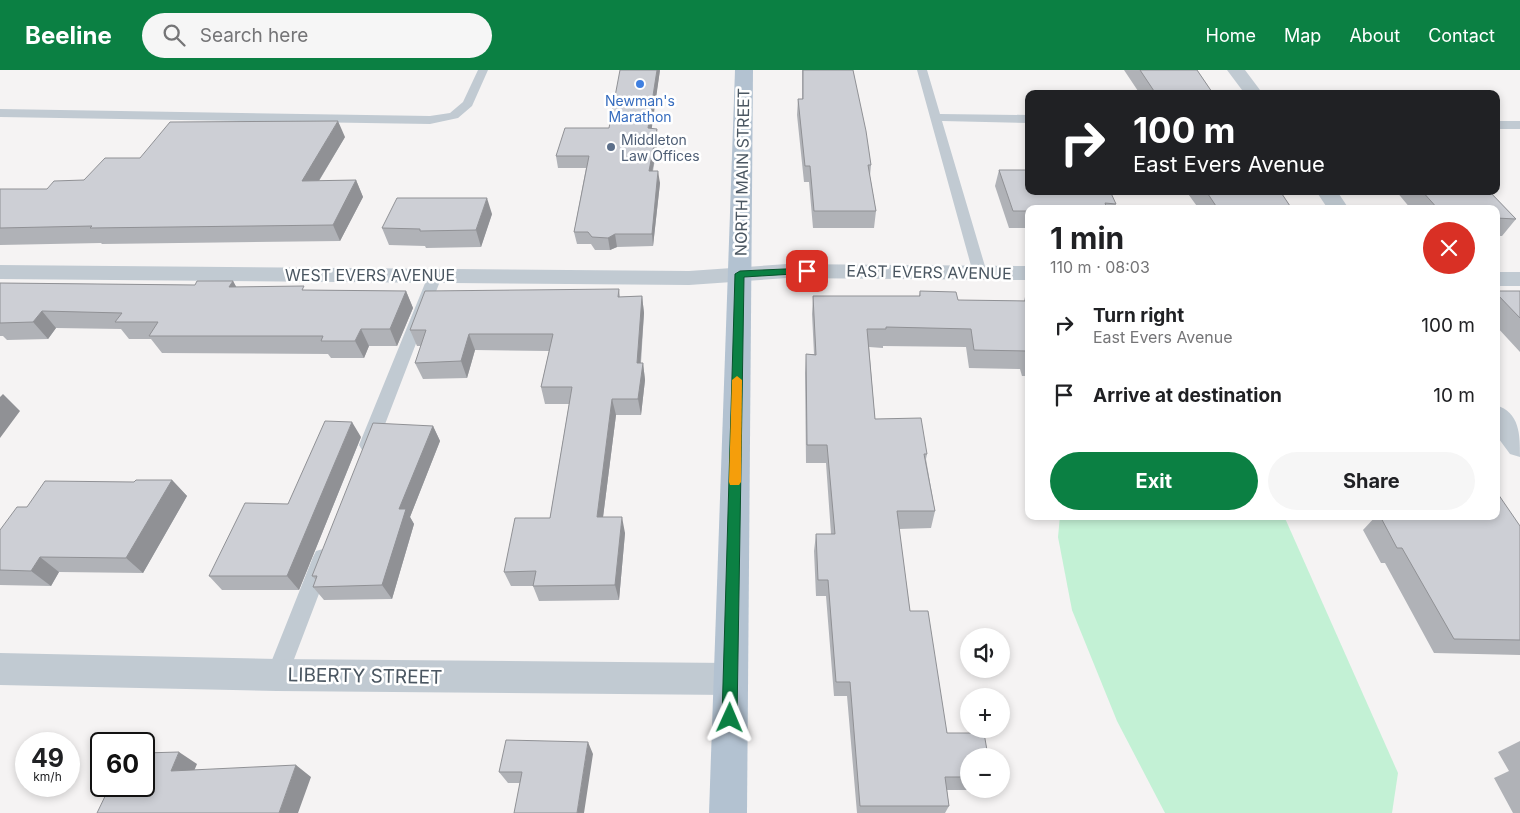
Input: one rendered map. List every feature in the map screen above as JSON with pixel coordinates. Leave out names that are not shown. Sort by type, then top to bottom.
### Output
[{"type":"main road","name":"NORTH MAIN STREET","points":[[728,813],[744,70]]},
{"type":"street","points":[[1236,70],[1251,90]]},
{"type":"street","name":"EAST EVERS AVENUE","points":[[740,274],[788,271],[1025,274]]},
{"type":"street","name":"WEST EVERS AVENUE","points":[[0,272],[697,278],[740,274]]},
{"type":"street","points":[[1500,279],[1520,279]]},
{"type":"street","points":[[1500,420],[1520,446]]},
{"type":"street","name":"LIBERTY STREET","points":[[0,669],[277,675],[730,679]]},
{"type":"lane","points":[[0,113],[430,120],[454,116],[468,104],[483,70]]},
{"type":"lane","points":[[922,70],[980,273]]},
{"type":"lane","points":[[935,117],[1025,119]]},
{"type":"lane","points":[[1500,125],[1520,125]]},
{"type":"lane","points":[[360,464],[435,276]]},
{"type":"lane","points":[[277,675],[331,538]]},
{"type":"green space","points":[[1060,520],[1286,520],[1398,773],[1392,813],[1165,813],[1117,721],[1072,610],[1058,537]]},
{"type":"building","points":[[620,70],[657,70],[648,128],[657,129],[649,171],[658,171],[652,234],[615,234],[608,238],[592,237],[588,232],[574,232],[589,156],[556,156],[565,128],[609,128]]},
{"type":"building","points":[[803,70],[853,70],[866,131],[871,165],[868,165],[876,211],[814,211],[810,166],[805,166],[798,99],[803,99]]},
{"type":"building","points":[[1140,70],[1197,70],[1211,90],[1153,90]]},
{"type":"building","points":[[338,121],[302,181],[356,180],[333,225],[0,228],[0,189],[47,189],[54,181],[84,180],[105,158],[140,158],[170,122]]},
{"type":"building","points":[[999,170],[1025,170],[1025,195],[1112,195],[1116,204],[1025,205],[1025,211],[1013,211]]},
{"type":"building","points":[[1209,195],[1283,195],[1289,205],[1215,205]]},
{"type":"building","points":[[1426,195],[1493,195],[1516,219],[1500,218],[1500,205],[1434,205]]},
{"type":"building","points":[[397,198],[487,198],[476,230],[420,231],[420,229],[382,228]]},
{"type":"building","points":[[197,281],[233,281],[229,287],[304,286],[302,290],[406,291],[390,329],[361,329],[355,341],[321,341],[323,336],[149,336],[158,322],[115,322],[122,313],[42,311],[33,322],[0,323],[0,283],[195,285]]},
{"type":"building","points":[[619,289],[618,297],[642,296],[637,363],[643,363],[638,399],[612,399],[597,517],[622,517],[615,585],[533,586],[536,571],[504,572],[515,518],[550,518],[572,387],[541,387],[553,334],[469,334],[461,361],[415,363],[426,330],[410,330],[425,291]]},
{"type":"building","points":[[920,291],[956,292],[958,300],[1025,301],[1025,351],[974,350],[971,329],[886,327],[886,329],[867,329],[875,419],[921,418],[927,454],[924,454],[935,511],[897,511],[910,611],[928,611],[947,733],[960,733],[960,738],[985,738],[987,748],[960,748],[960,777],[945,777],[949,806],[860,806],[850,682],[836,682],[828,580],[818,580],[816,534],[835,534],[827,445],[807,445],[806,354],[816,355],[813,296],[920,296]]},
{"type":"building","points":[[1500,291],[1520,291],[1520,318],[1500,297]]},
{"type":"building","points":[[325,421],[352,422],[287,576],[209,576],[245,503],[288,504]]},
{"type":"building","points":[[373,423],[433,426],[399,509],[406,509],[382,585],[313,587],[317,576],[312,576]]},
{"type":"building","points":[[136,480],[172,480],[126,558],[40,557],[31,571],[0,570],[0,530],[17,507],[27,507],[45,481],[134,482]]},
{"type":"building","points":[[1500,497],[1520,526],[1520,640],[1454,639],[1402,548],[1397,548],[1382,520],[1500,520]]},
{"type":"building","points":[[506,740],[588,742],[577,813],[514,813],[522,772],[499,772]]},
{"type":"building","points":[[179,752],[171,771],[296,765],[279,813],[97,813],[105,797],[155,797],[155,753]]},
{"type":"slow traffic","points":[[735,482],[737,380]]},
{"type":"place","name":"Newman's Marathon","points":[[640,84]]},
{"type":"place","name":"Middleton Law Offices","points":[[611,147]]},
{"type":"route","points":[[730,718],[740,274],[807,271]]}]
